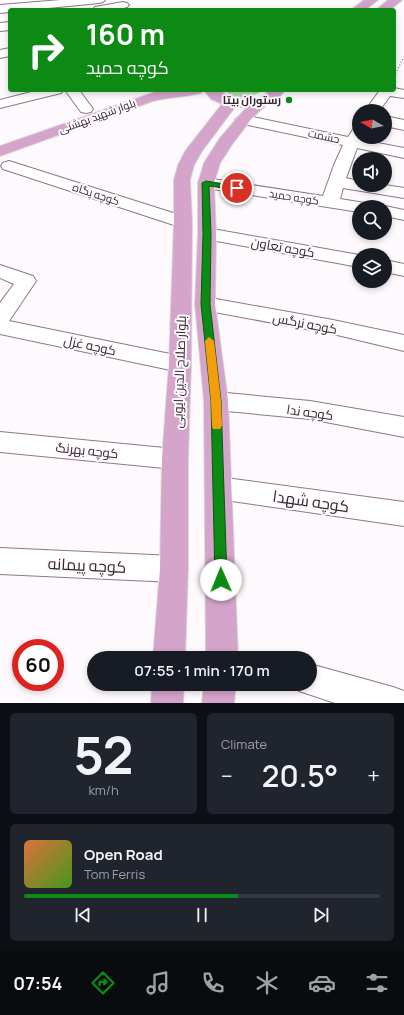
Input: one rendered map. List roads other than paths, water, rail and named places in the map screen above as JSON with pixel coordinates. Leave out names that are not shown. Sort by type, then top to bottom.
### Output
[{"type":"main road","points":[[360,8],[372,0]]},
{"type":"main road","points":[[385,8],[396,0]]},
{"type":"main road","name":"بلوار شهید بهشتی","points":[[0,138],[133,92]]},
{"type":"main road","name":"بلوار شهید بهشتی","points":[[0,151],[148,98],[166,93],[179,92]]},
{"type":"main road","points":[[208,92],[238,111]]},
{"type":"main road","name":"بلوار صلاح الدین ایوبی","points":[[169,651],[174,569],[174,459],[180,364],[183,222],[182,180],[186,165],[194,150],[222,114],[238,111],[270,96]]},
{"type":"main road","name":"بلوار صلاح الدین ایوبی","points":[[223,651],[216,401],[205,304],[207,234],[206,183],[212,163],[226,141],[238,111]]},
{"type":"main road","points":[[167,703],[168,691]]},
{"type":"main road","name":"بلوار صلاح الدین ایوبی","points":[[218,703],[220,691]]},
{"type":"street","points":[[11,8],[99,0]]},
{"type":"street","points":[[109,8],[124,5]]},
{"type":"street","points":[[0,104],[48,92]]},
{"type":"street","points":[[73,92],[86,109]]},
{"type":"street","points":[[377,104],[385,92]]},
{"type":"street","points":[[392,92],[404,94]]},
{"type":"street","name":"حشمت","points":[[238,111],[352,135]]},
{"type":"street","points":[[392,122],[404,125]]},
{"type":"street","points":[[330,202],[336,182],[352,143]]},
{"type":"street","name":"حشمت","points":[[378,144],[404,153]]},
{"type":"street","name":"کوچه پگاه","points":[[10,166],[183,222]]},
{"type":"street","points":[[336,182],[404,193]]},
{"type":"street","name":"کوچه حمید","points":[[206,183],[352,206]]},
{"type":"street","points":[[392,212],[404,215]]},
{"type":"street","name":"کوچه تعاون","points":[[207,234],[352,260]]},
{"type":"street","points":[[392,267],[404,270]]},
{"type":"street","points":[[0,271],[26,281],[0,319]]},
{"type":"street","name":"کوچه نرگس","points":[[205,304],[333,328],[404,344]]},
{"type":"street","name":"کوچه غزل","points":[[0,326],[180,364]]},
{"type":"street","name":"کوچه ندا","points":[[216,401],[310,410],[404,427]]},
{"type":"street","name":"کوچه بهرنگ","points":[[0,442],[174,459]]},
{"type":"street","name":"کوچه شهدا","points":[[218,488],[404,514]]},
{"type":"street","name":"کوچه پیمانه","points":[[0,561],[174,569]]},
{"type":"street","points":[[317,682],[388,702]]},
{"type":"place","name":"رستوران بیتا","points":[[289,100]]}]
